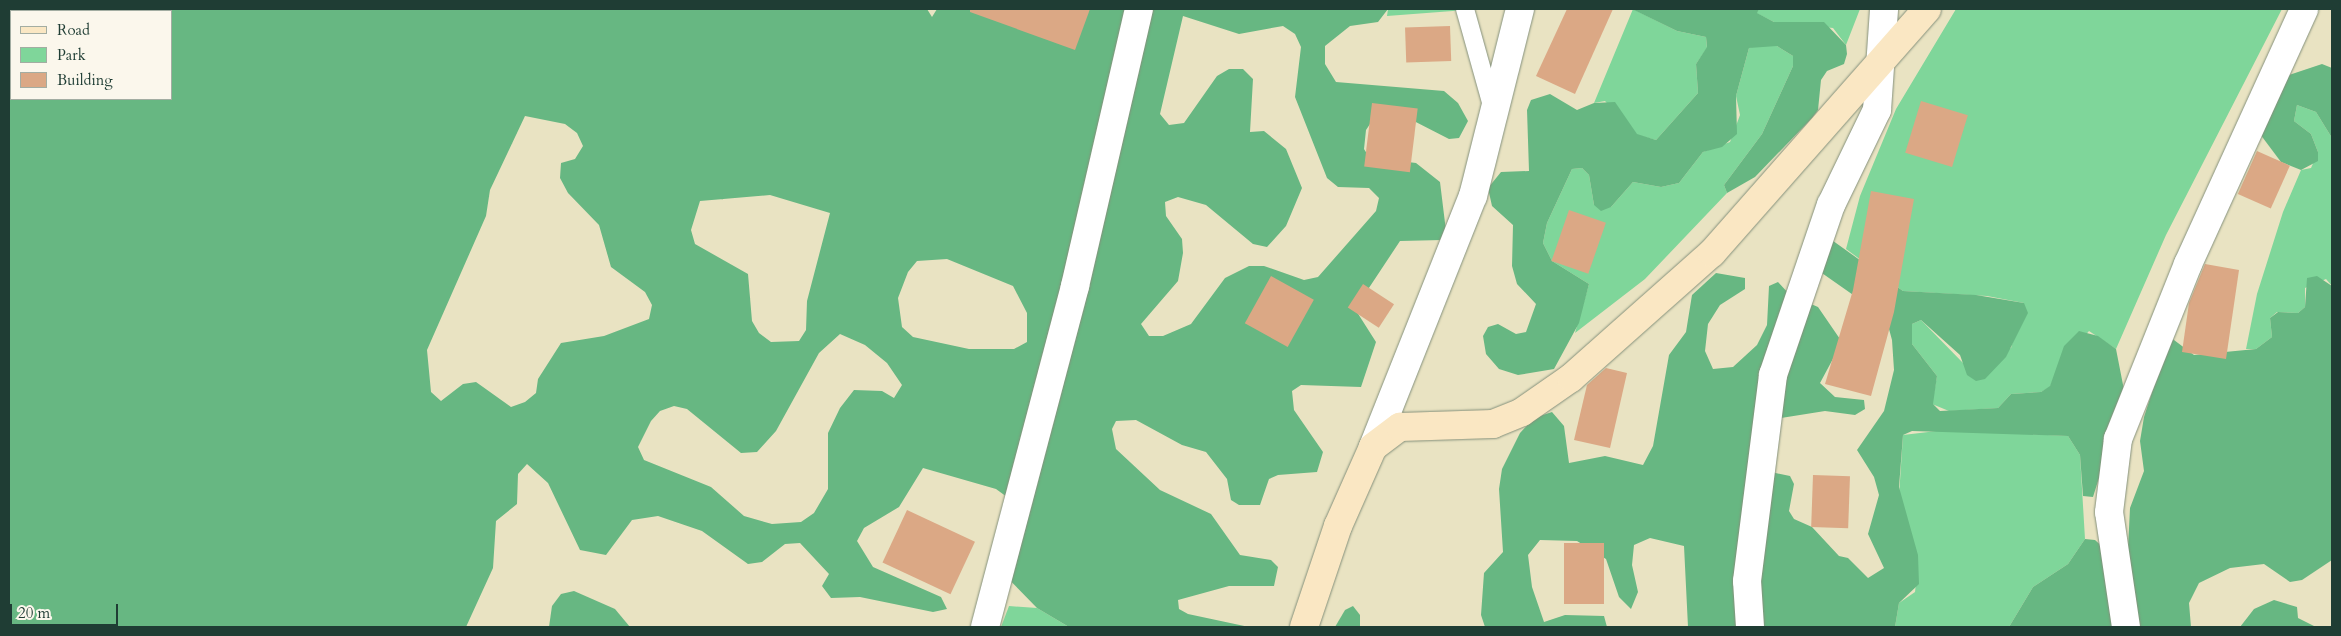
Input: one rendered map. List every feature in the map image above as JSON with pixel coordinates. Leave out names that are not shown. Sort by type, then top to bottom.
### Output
[{"type":"street","points":[[985,627],[1075,286],[1138,9]]},
{"type":"street","points":[[1304,627],[1338,526],[1373,447],[1473,196],[1520,9]]},
{"type":"street","points":[[1750,627],[1747,581],[1773,374],[1831,205],[1877,110],[1884,9]]},
{"type":"street","points":[[1373,447],[1400,427],[1494,424],[1522,412],[1572,378],[1712,253],[1880,58],[1926,9]]},
{"type":"street","points":[[2126,627],[2109,512],[2118,439],[2188,264],[2304,9]]},
{"type":"lane","points":[[1466,9],[1494,115]]},
{"type":"green space","points":[[9,9],[927,9],[932,17],[937,9],[1388,9],[1378,22],[1350,26],[1325,46],[1325,64],[1336,82],[1444,91],[1458,103],[1468,121],[1459,138],[1449,139],[1408,118],[1376,115],[1366,130],[1364,149],[1369,157],[1416,163],[1440,182],[1446,231],[1442,240],[1400,241],[1355,309],[1376,342],[1361,387],[1301,385],[1292,391],[1294,410],[1323,452],[1317,472],[1278,475],[1269,479],[1260,505],[1239,505],[1231,500],[1227,479],[1206,452],[1182,445],[1136,420],[1116,421],[1112,429],[1116,449],[1160,490],[1211,514],[1240,555],[1271,560],[1278,567],[1274,586],[1229,586],[1178,600],[1179,609],[1188,614],[1249,627],[1069,627],[1037,608],[999,569],[1007,497],[996,489],[923,468],[899,507],[864,528],[857,541],[873,567],[941,597],[947,609],[933,612],[860,597],[831,598],[822,586],[829,574],[800,543],[785,544],[762,562],[748,564],[702,531],[658,516],[632,520],[606,555],[580,550],[548,483],[527,464],[518,474],[517,504],[496,521],[493,568],[466,627],[9,627]],"holes":[[[1183,16],[1239,34],[1283,26],[1295,34],[1301,47],[1295,97],[1327,178],[1338,187],[1369,188],[1379,198],[1376,211],[1318,277],[1304,280],[1264,266],[1249,266],[1225,278],[1191,324],[1163,336],[1149,336],[1141,324],[1178,281],[1183,253],[1182,239],[1166,216],[1165,202],[1178,197],[1206,205],[1253,244],[1267,247],[1286,226],[1302,188],[1286,149],[1264,131],[1250,132],[1253,79],[1243,69],[1229,69],[1217,76],[1184,123],[1169,125],[1160,114]],[[525,116],[565,124],[577,133],[583,146],[575,159],[561,163],[560,178],[568,193],[599,225],[611,267],[645,292],[652,305],[649,319],[604,336],[561,343],[538,379],[536,393],[525,402],[511,407],[476,382],[463,384],[441,401],[431,392],[427,350],[486,216],[490,190]],[[770,195],[830,213],[807,301],[806,330],[799,341],[771,342],[759,333],[752,321],[748,274],[695,244],[691,230],[700,201]],[[947,259],[1013,286],[1027,313],[1027,342],[1014,349],[969,349],[913,337],[902,327],[898,298],[908,272],[917,261]],[[840,334],[865,345],[887,363],[902,385],[894,398],[882,391],[854,390],[840,408],[828,433],[828,489],[814,513],[801,522],[772,524],[744,516],[711,487],[644,460],[638,447],[651,421],[660,411],[674,406],[687,409],[741,453],[757,452],[776,431],[819,353]]]},
{"type":"green space","points":[[1388,9],[1479,9],[1387,16]]},
{"type":"green space","points":[[1632,9],[1759,9],[1757,13],[1774,22],[1824,22],[1846,45],[1847,54],[1844,64],[1827,71],[1821,80],[1818,110],[1812,118],[1755,177],[1727,193],[1724,185],[1762,134],[1793,66],[1793,56],[1777,46],[1749,48],[1736,96],[1737,134],[1722,147],[1703,152],[1679,183],[1661,187],[1633,182],[1611,207],[1601,211],[1594,205],[1589,175],[1582,168],[1572,169],[1547,223],[1543,243],[1552,261],[1589,284],[1579,323],[1554,369],[1518,375],[1499,369],[1486,354],[1483,336],[1488,327],[1498,324],[1516,334],[1526,332],[1536,304],[1517,284],[1512,266],[1513,225],[1492,206],[1488,188],[1501,172],[1529,171],[1527,110],[1531,100],[1550,94],[1577,110],[1594,103],[1615,102],[1637,134],[1656,140],[1698,93],[1696,64],[1707,47],[1706,37],[1677,31]]},
{"type":"green space","points":[[1633,9],[1677,31],[1706,37],[1707,48],[1696,64],[1698,93],[1656,140],[1637,135],[1605,101],[1594,103]]},
{"type":"green space","points":[[1759,9],[1860,9],[1846,45],[1833,28],[1774,22],[1756,13]]},
{"type":"green space","points":[[1956,9],[2282,9],[2166,235],[2116,349],[2089,331],[2058,367],[2050,387],[2041,392],[2011,394],[1998,408],[1949,411],[1932,404],[1937,376],[1912,344],[1912,324],[1921,320],[1964,364],[2011,348],[2024,303],[1987,296],[1903,291],[1846,249],[1860,196],[1896,109]]},
{"type":"green space","points":[[1758,45],[1777,46],[1793,56],[1793,66],[1762,134],[1724,185],[1727,193],[1645,279],[1575,333],[1589,284],[1552,261],[1543,243],[1547,223],[1572,169],[1582,168],[1589,175],[1594,205],[1611,207],[1633,182],[1661,187],[1679,183],[1703,152],[1730,142],[1740,115],[1736,96],[1749,48]]},
{"type":"green space","points":[[2322,64],[2332,68],[2332,138],[2316,112],[2297,105],[2294,121],[2311,134],[2318,152],[2318,161],[2301,170],[2281,162],[2257,130],[2286,76]]},
{"type":"green space","points":[[2297,105],[2316,112],[2332,138],[2332,286],[2326,279],[2305,288],[2305,307],[2298,313],[2277,312],[2270,318],[2272,337],[2256,349],[2246,349],[2257,294],[2283,212],[2301,170],[2311,168],[2318,152],[2311,134],[2294,121]]},
{"type":"green space","points":[[1829,238],[1903,291],[1976,295],[2024,303],[2028,313],[2006,357],[1985,379],[1976,381],[1967,375],[1960,355],[1921,320],[1912,324],[1912,344],[1937,376],[1933,404],[1940,411],[1998,408],[2011,394],[2041,392],[2050,386],[2064,346],[2079,331],[2098,336],[2116,349],[2125,395],[2093,497],[2083,496],[2080,455],[2068,436],[1912,431],[1903,435],[1899,487],[1918,555],[1919,584],[1899,603],[1895,627],[1688,627],[1684,546],[1650,538],[1634,545],[1632,565],[1638,592],[1631,609],[1619,597],[1606,559],[1577,541],[1540,540],[1528,555],[1532,587],[1544,622],[1565,615],[1604,616],[1607,627],[1485,627],[1481,615],[1484,573],[1503,552],[1499,489],[1502,469],[1520,433],[1534,418],[1552,412],[1564,426],[1569,463],[1605,456],[1643,465],[1653,446],[1669,355],[1686,332],[1692,295],[1716,273],[1745,278],[1745,289],[1720,305],[1708,324],[1705,351],[1713,369],[1733,367],[1757,345],[1767,325],[1769,286],[1778,282],[1790,295],[1818,307],[1842,342],[1820,383],[1835,397],[1864,400],[1865,409],[1855,415],[1825,411],[1781,418],[1771,472],[1790,476],[1794,484],[1789,511],[1794,519],[1812,527],[1839,556],[1848,558],[1868,578],[1884,568],[1868,534],[1879,495],[1874,477],[1857,450],[1884,411],[1894,370],[1892,340],[1886,318],[1819,271]]},
{"type":"green space","points":[[2317,276],[2332,286],[2332,560],[2302,580],[2290,582],[2264,564],[2230,568],[2199,583],[2189,603],[2191,627],[2009,627],[2033,587],[2068,564],[2085,539],[2095,540],[2127,569],[2130,508],[2144,471],[2140,441],[2144,417],[2170,337],[2194,355],[2256,349],[2272,337],[2270,318],[2278,312],[2298,313],[2305,307],[2307,278]]},
{"type":"green space","points":[[1945,430],[2068,436],[2080,455],[2085,539],[2068,564],[2033,587],[2009,627],[1895,627],[1899,603],[1915,592],[1918,565],[1899,496],[1903,435]]},
{"type":"green space","points":[[574,591],[615,609],[630,627],[549,627],[552,606],[561,594]]},
{"type":"green space","points":[[2274,600],[2297,607],[2298,618],[2316,627],[2240,627],[2254,609]]},
{"type":"green space","points":[[1009,606],[1037,608],[1069,627],[1001,627]]},
{"type":"green space","points":[[1353,606],[1360,615],[1360,627],[1335,627],[1345,610]]},
{"type":"building","points":[[970,9],[1090,9],[1075,50],[970,12]]},
{"type":"building","points":[[1567,9],[1613,9],[1575,94],[1536,76]]},
{"type":"building","points":[[1450,26],[1451,61],[1406,63],[1405,28]]},
{"type":"building","points":[[1921,101],[1968,115],[1952,167],[1905,153]]},
{"type":"building","points":[[1372,103],[1418,109],[1410,172],[1364,167]]},
{"type":"building","points":[[2257,151],[2290,166],[2271,209],[2238,194]]},
{"type":"building","points":[[1871,191],[1914,199],[1894,312],[1871,396],[1825,384],[1853,290]]},
{"type":"building","points":[[1569,210],[1606,223],[1588,274],[1551,261]]},
{"type":"building","points":[[2205,264],[2239,270],[2226,359],[2182,352],[2189,303]]},
{"type":"building","points":[[1271,276],[1314,300],[1288,347],[1245,323]]},
{"type":"building","points":[[1363,284],[1394,304],[1379,328],[1348,307]]},
{"type":"building","points":[[1606,368],[1627,373],[1610,448],[1574,440],[1587,385]]},
{"type":"building","points":[[1813,475],[1850,476],[1848,528],[1811,527]]},
{"type":"building","points":[[907,510],[975,542],[950,594],[882,563]]},
{"type":"building","points":[[1564,543],[1604,543],[1604,604],[1564,604]]}]
